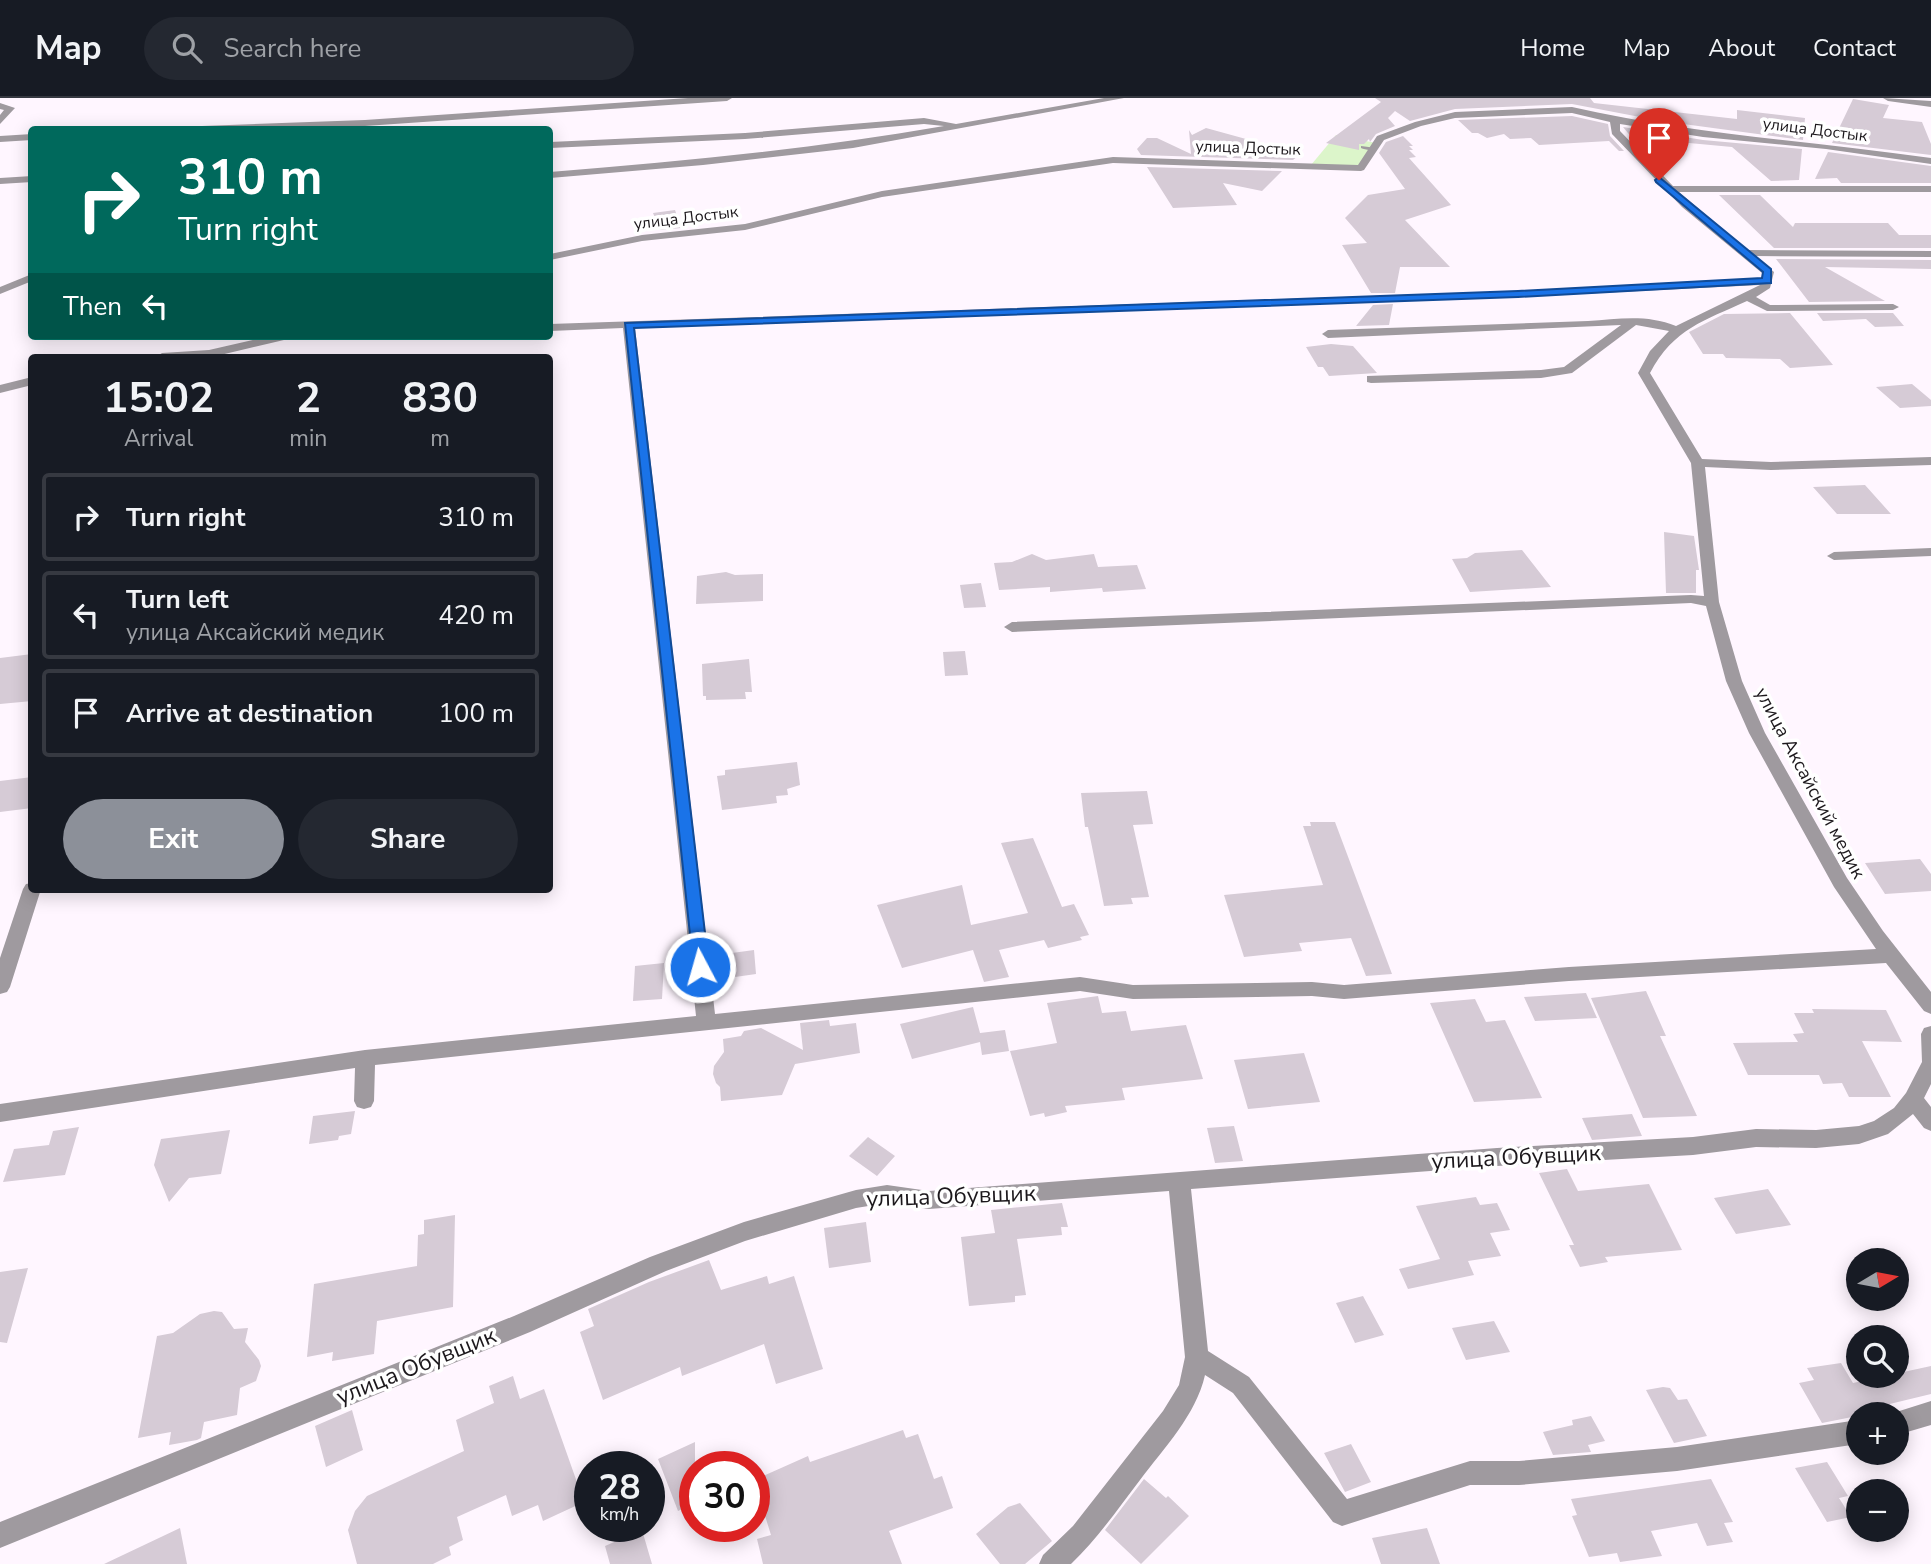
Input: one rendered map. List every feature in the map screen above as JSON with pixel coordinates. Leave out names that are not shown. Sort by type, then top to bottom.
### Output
[{"type":"street","points":[[276,126],[378,122],[727,98]]},
{"type":"street","points":[[553,175],[757,156],[914,136],[1119,98]]},
{"type":"street","points":[[1888,98],[1931,104]]},
{"type":"street","points":[[0,106],[10,108],[0,121]]},
{"type":"street","name":"улица Достык","points":[[553,256],[642,238],[746,227],[882,194],[1113,160],[1361,168],[1368,147],[1380,138],[1418,124],[1455,115],[1572,110],[1703,134],[1826,146],[1931,161]]},
{"type":"street","points":[[553,327],[1518,294],[1767,281],[1768,272],[1670,189],[1615,132],[1615,119]]},
{"type":"street","points":[[553,145],[745,136],[924,121],[959,127]]},
{"type":"street","points":[[0,139],[28,137]]},
{"type":"street","points":[[0,181],[28,179]]},
{"type":"street","points":[[1670,189],[1931,189]]},
{"type":"street","points":[[1746,253],[1931,254]]},
{"type":"street","points":[[0,291],[28,280]]},
{"type":"street","name":"улица Аксайский медик","points":[[1767,281],[1766,286],[1748,297],[1676,330],[1661,343],[1644,373],[1698,463],[1712,602],[1734,681],[1758,733],[1840,882],[1931,1006]]},
{"type":"street","points":[[1748,297],[1767,308],[1893,307]]},
{"type":"street","points":[[1328,334],[1575,326],[1634,321],[1661,324],[1676,330]]},
{"type":"street","points":[[1371,379],[1541,374],[1568,370],[1634,321]]},
{"type":"street","points":[[629,325],[706,1022]]},
{"type":"street","points":[[216,354],[267,340]]},
{"type":"street","points":[[0,389],[28,383]]},
{"type":"street","points":[[1698,463],[1771,466],[1931,461]]},
{"type":"street","points":[[1834,556],[1931,552]]},
{"type":"street","points":[[1012,627],[1339,611],[1690,599],[1712,602]]},
{"type":"street","points":[[0,987],[31,893]]},
{"type":"street","points":[[0,1113],[365,1058],[1080,984],[1133,992],[1312,989],[1344,992],[1569,974],[1893,956]]},
{"type":"street","points":[[1931,1034],[1931,1059]]},
{"type":"street","points":[[364,1101],[365,1058]]},
{"type":"street","name":"улица Обувщик","points":[[0,1535],[522,1324],[658,1264],[811,1210],[887,1194],[929,1200],[1497,1157],[1693,1146],[1756,1138],[1816,1139],[1859,1135],[1881,1128],[1901,1114],[1913,1099],[1931,1065]]},
{"type":"street","points":[[1913,1099],[1931,1122]]},
{"type":"street","points":[[1052,1564],[1082,1535],[1172,1419],[1190,1388],[1197,1357],[1179,1182]]},
{"type":"street","points":[[1197,1357],[1241,1385],[1342,1513],[1471,1472],[1520,1473],[1677,1460],[1846,1434]]},
{"type":"street","points":[[1909,1419],[1931,1413]]},
{"type":"green space","points":[[1336,135],[1376,143],[1360,167],[1311,165]]},
{"type":"building","points":[[1375,98],[1590,98],[1594,103],[1737,119],[1737,110],[1805,118],[1803,140],[1661,121],[1572,104],[1455,109],[1410,121],[1395,111],[1388,118],[1395,126],[1376,134],[1370,142],[1369,139],[1364,144],[1359,144],[1359,150],[1326,143],[1381,102]]},
{"type":"building","points":[[1853,99],[1889,105],[1883,118],[1922,122],[1931,144],[1931,155],[1832,143]]},
{"type":"building","points":[[1572,116],[1608,124],[1610,136],[1624,151],[1619,151],[1609,141],[1539,145],[1531,138],[1510,139],[1504,134],[1487,138],[1472,133],[1458,120]]},
{"type":"building","points":[[1623,127],[1703,140],[1802,149],[1799,180],[1771,181],[1732,147],[1646,139],[1659,149],[1642,150]]},
{"type":"building","points":[[1206,128],[1246,139],[1251,153],[1298,156],[1293,160],[1141,155],[1137,149],[1147,138],[1157,138],[1191,154],[1189,130],[1192,135]]},
{"type":"building","points":[[1403,136],[1413,146],[1409,146],[1413,150],[1409,150],[1416,157],[1409,158],[1451,205],[1405,220],[1450,267],[1400,267],[1395,293],[1371,293],[1342,245],[1367,243],[1345,218],[1368,195],[1405,189],[1379,153],[1386,142]]},
{"type":"building","points":[[1828,152],[1931,166],[1931,183],[1841,183],[1837,178],[1815,179]]},
{"type":"building","points":[[1147,167],[1282,171],[1262,191],[1223,183],[1237,205],[1173,208]]},
{"type":"building","points":[[1719,195],[1760,195],[1793,227],[1795,223],[1888,223],[1899,235],[1931,235],[1931,248],[1774,248]]},
{"type":"building","points":[[675,210],[681,228],[660,230],[653,213]]},
{"type":"building","points":[[1776,259],[1931,260],[1931,269],[1825,267],[1885,301],[1809,302]]},
{"type":"building","points":[[1393,304],[1389,325],[1356,326],[1373,305]]},
{"type":"building","points":[[1790,313],[1833,365],[1790,368],[1780,359],[1726,358],[1723,354],[1703,354],[1689,332],[1724,314]]},
{"type":"building","points":[[1817,313],[1893,313],[1904,326],[1875,327],[1866,319],[1823,321]]},
{"type":"building","points":[[1331,344],[1353,346],[1377,373],[1329,376],[1323,367],[1318,367],[1306,347]]},
{"type":"building","points":[[1912,384],[1931,400],[1931,406],[1900,408],[1876,387]]},
{"type":"building","points":[[1865,485],[1891,514],[1837,514],[1813,487]]},
{"type":"building","points":[[1664,532],[1694,536],[1699,570],[1696,570],[1696,593],[1666,593]]},
{"type":"building","points":[[1522,550],[1551,587],[1470,592],[1452,559],[1467,558],[1475,553]]},
{"type":"building","points":[[1032,554],[1046,560],[1094,554],[1098,567],[1137,565],[1146,589],[1103,592],[1102,588],[1050,592],[1050,587],[999,590],[994,563],[1012,562]]},
{"type":"building","points":[[726,572],[735,575],[763,574],[763,601],[696,604],[697,576]]},
{"type":"building","points":[[981,583],[986,607],[964,608],[960,585]]},
{"type":"building","points":[[965,651],[968,675],[945,676],[943,652]]},
{"type":"building","points":[[28,654],[28,701],[0,704],[0,658]]},
{"type":"building","points":[[749,659],[752,692],[745,692],[746,699],[706,700],[706,696],[703,696],[702,664]]},
{"type":"building","points":[[797,762],[800,785],[787,789],[788,795],[776,796],[777,803],[722,810],[717,776],[725,775],[725,770]]},
{"type":"building","points":[[28,778],[28,808],[0,812],[0,781]]},
{"type":"building","points":[[1147,791],[1153,824],[1133,825],[1149,897],[1131,898],[1133,904],[1104,906],[1088,827],[1085,827],[1081,793]]},
{"type":"building","points":[[1310,822],[1335,822],[1392,974],[1366,976],[1351,938],[1299,943],[1302,951],[1244,957],[1224,895],[1323,885],[1303,826],[1311,826]]},
{"type":"building","points":[[1033,838],[1062,907],[1074,904],[1089,935],[1080,937],[1082,940],[1048,948],[1044,940],[999,950],[1009,977],[984,982],[973,950],[902,968],[877,905],[962,885],[971,925],[1028,913],[1001,843]]},
{"type":"building","points":[[1920,859],[1931,874],[1931,891],[1885,894],[1865,863]]},
{"type":"building","points":[[754,950],[756,974],[735,977],[732,953]]},
{"type":"building","points":[[664,963],[662,999],[633,1001],[635,966]]},
{"type":"building","points":[[1646,991],[1666,1036],[1660,1036],[1697,1116],[1643,1118],[1591,998]]},
{"type":"building","points":[[1586,993],[1597,1018],[1535,1021],[1524,997]]},
{"type":"building","points":[[1098,996],[1102,1013],[1126,1011],[1131,1031],[1186,1025],[1203,1079],[1122,1088],[1125,1100],[1065,1106],[1067,1112],[1045,1117],[1044,1113],[1030,1116],[1010,1051],[1057,1043],[1047,1003]]},
{"type":"building","points":[[1475,999],[1486,1022],[1505,1020],[1542,1098],[1474,1102],[1430,1003]]},
{"type":"building","points":[[973,1007],[980,1033],[1005,1030],[1009,1051],[982,1055],[980,1042],[912,1059],[900,1024]]},
{"type":"building","points":[[1812,1009],[1886,1010],[1902,1042],[1862,1041],[1891,1097],[1849,1097],[1842,1083],[1823,1084],[1819,1075],[1748,1075],[1733,1043],[1798,1042],[1793,1034],[1804,1033],[1794,1013],[1814,1013]]},
{"type":"building","points":[[829,1020],[830,1026],[856,1023],[860,1053],[795,1064],[782,1095],[721,1101],[720,1087],[713,1074],[714,1066],[724,1052],[723,1039],[741,1036],[744,1031],[761,1028],[803,1050],[800,1023]]},
{"type":"building","points":[[1304,1053],[1320,1102],[1248,1109],[1234,1060]]},
{"type":"building","points":[[355,1111],[351,1134],[339,1136],[338,1140],[309,1144],[313,1116]]},
{"type":"building","points":[[1632,1114],[1642,1136],[1592,1140],[1582,1118]]},
{"type":"building","points":[[1234,1126],[1243,1161],[1215,1163],[1207,1128]]},
{"type":"building","points":[[79,1127],[65,1175],[3,1182],[14,1149],[49,1145],[53,1131]]},
{"type":"building","points":[[230,1130],[221,1174],[189,1178],[169,1202],[154,1165],[161,1139]]},
{"type":"building","points":[[868,1137],[895,1156],[877,1176],[849,1156]]},
{"type":"building","points":[[1567,1169],[1578,1191],[1649,1184],[1682,1250],[1605,1257],[1608,1262],[1580,1267],[1569,1245],[1574,1245],[1539,1173]]},
{"type":"building","points":[[1768,1189],[1791,1225],[1736,1234],[1714,1198]]},
{"type":"building","points":[[1476,1197],[1480,1205],[1497,1203],[1510,1230],[1490,1233],[1501,1256],[1468,1261],[1474,1275],[1408,1289],[1399,1269],[1440,1259],[1416,1206]]},
{"type":"building","points":[[1062,1203],[1068,1227],[1061,1227],[1062,1235],[1017,1239],[1026,1295],[1015,1296],[1015,1302],[969,1306],[961,1237],[995,1233],[991,1210]]},
{"type":"building","points":[[455,1215],[453,1307],[377,1321],[374,1354],[332,1361],[333,1352],[307,1357],[314,1284],[417,1266],[418,1235],[424,1234],[424,1220]]},
{"type":"building","points":[[866,1222],[871,1262],[829,1268],[824,1228]]},
{"type":"building","points":[[709,1260],[721,1290],[767,1276],[769,1284],[794,1276],[823,1369],[776,1384],[764,1344],[682,1376],[680,1367],[603,1400],[580,1332],[594,1326],[588,1309],[649,1282]]},
{"type":"building","points":[[28,1268],[7,1343],[0,1342],[0,1272]]},
{"type":"building","points":[[1363,1296],[1384,1335],[1355,1343],[1336,1303]]},
{"type":"building","points":[[222,1312],[234,1329],[248,1328],[245,1342],[261,1366],[256,1381],[240,1388],[237,1415],[204,1422],[201,1438],[197,1440],[169,1445],[171,1432],[138,1438],[157,1336],[173,1333],[200,1314]]},
{"type":"building","points":[[1494,1321],[1510,1352],[1466,1360],[1452,1328]]},
{"type":"building","points":[[1841,1363],[1846,1371],[1846,1388],[1909,1388],[1909,1371],[1931,1366],[1931,1394],[1898,1402],[1846,1402],[1846,1418],[1822,1423],[1799,1383],[1814,1380],[1807,1368]]},
{"type":"building","points":[[513,1376],[520,1399],[544,1389],[574,1474],[574,1507],[543,1521],[538,1505],[512,1516],[506,1495],[457,1517],[463,1540],[449,1547],[451,1555],[433,1564],[357,1564],[348,1530],[355,1511],[367,1496],[464,1451],[456,1420],[494,1403],[489,1386]]},
{"type":"building","points":[[1670,1388],[1678,1400],[1687,1399],[1707,1436],[1674,1443],[1646,1390]]},
{"type":"building","points":[[352,1410],[363,1450],[326,1467],[315,1426]]},
{"type":"building","points":[[1591,1416],[1605,1441],[1588,1445],[1591,1452],[1553,1455],[1543,1432],[1573,1425],[1572,1420]]},
{"type":"building","points":[[903,1430],[906,1438],[918,1434],[934,1479],[942,1476],[953,1508],[889,1531],[902,1564],[763,1564],[758,1542],[770,1542],[770,1473],[808,1456],[810,1462]]},
{"type":"building","points":[[695,1442],[695,1451],[679,1451],[678,1511],[665,1477],[665,1456]]},
{"type":"building","points":[[1351,1444],[1371,1482],[1345,1492],[1324,1453]]},
{"type":"building","points":[[1827,1462],[1846,1493],[1846,1496],[1839,1498],[1846,1509],[1846,1518],[1827,1522],[1795,1468]]},
{"type":"building","points":[[1144,1479],[1166,1498],[1168,1496],[1189,1516],[1141,1564],[1105,1530]]},
{"type":"building","points":[[1711,1479],[1733,1522],[1724,1523],[1733,1542],[1707,1546],[1697,1523],[1651,1531],[1662,1556],[1620,1562],[1617,1553],[1589,1557],[1572,1516],[1577,1515],[1571,1499]]},
{"type":"building","points":[[1020,1503],[1052,1541],[1025,1564],[1000,1564],[976,1534],[1008,1507]]},
{"type":"building","points":[[180,1528],[187,1564],[104,1564]]},
{"type":"building","points":[[1427,1528],[1440,1564],[1381,1564],[1372,1538]]},
{"type":"building","points":[[614,1542],[646,1542],[652,1564],[610,1564],[605,1546]]},
{"type":"route","points":[[700,967],[629,325],[1518,294],[1767,281],[1768,272],[1659,180]]}]
